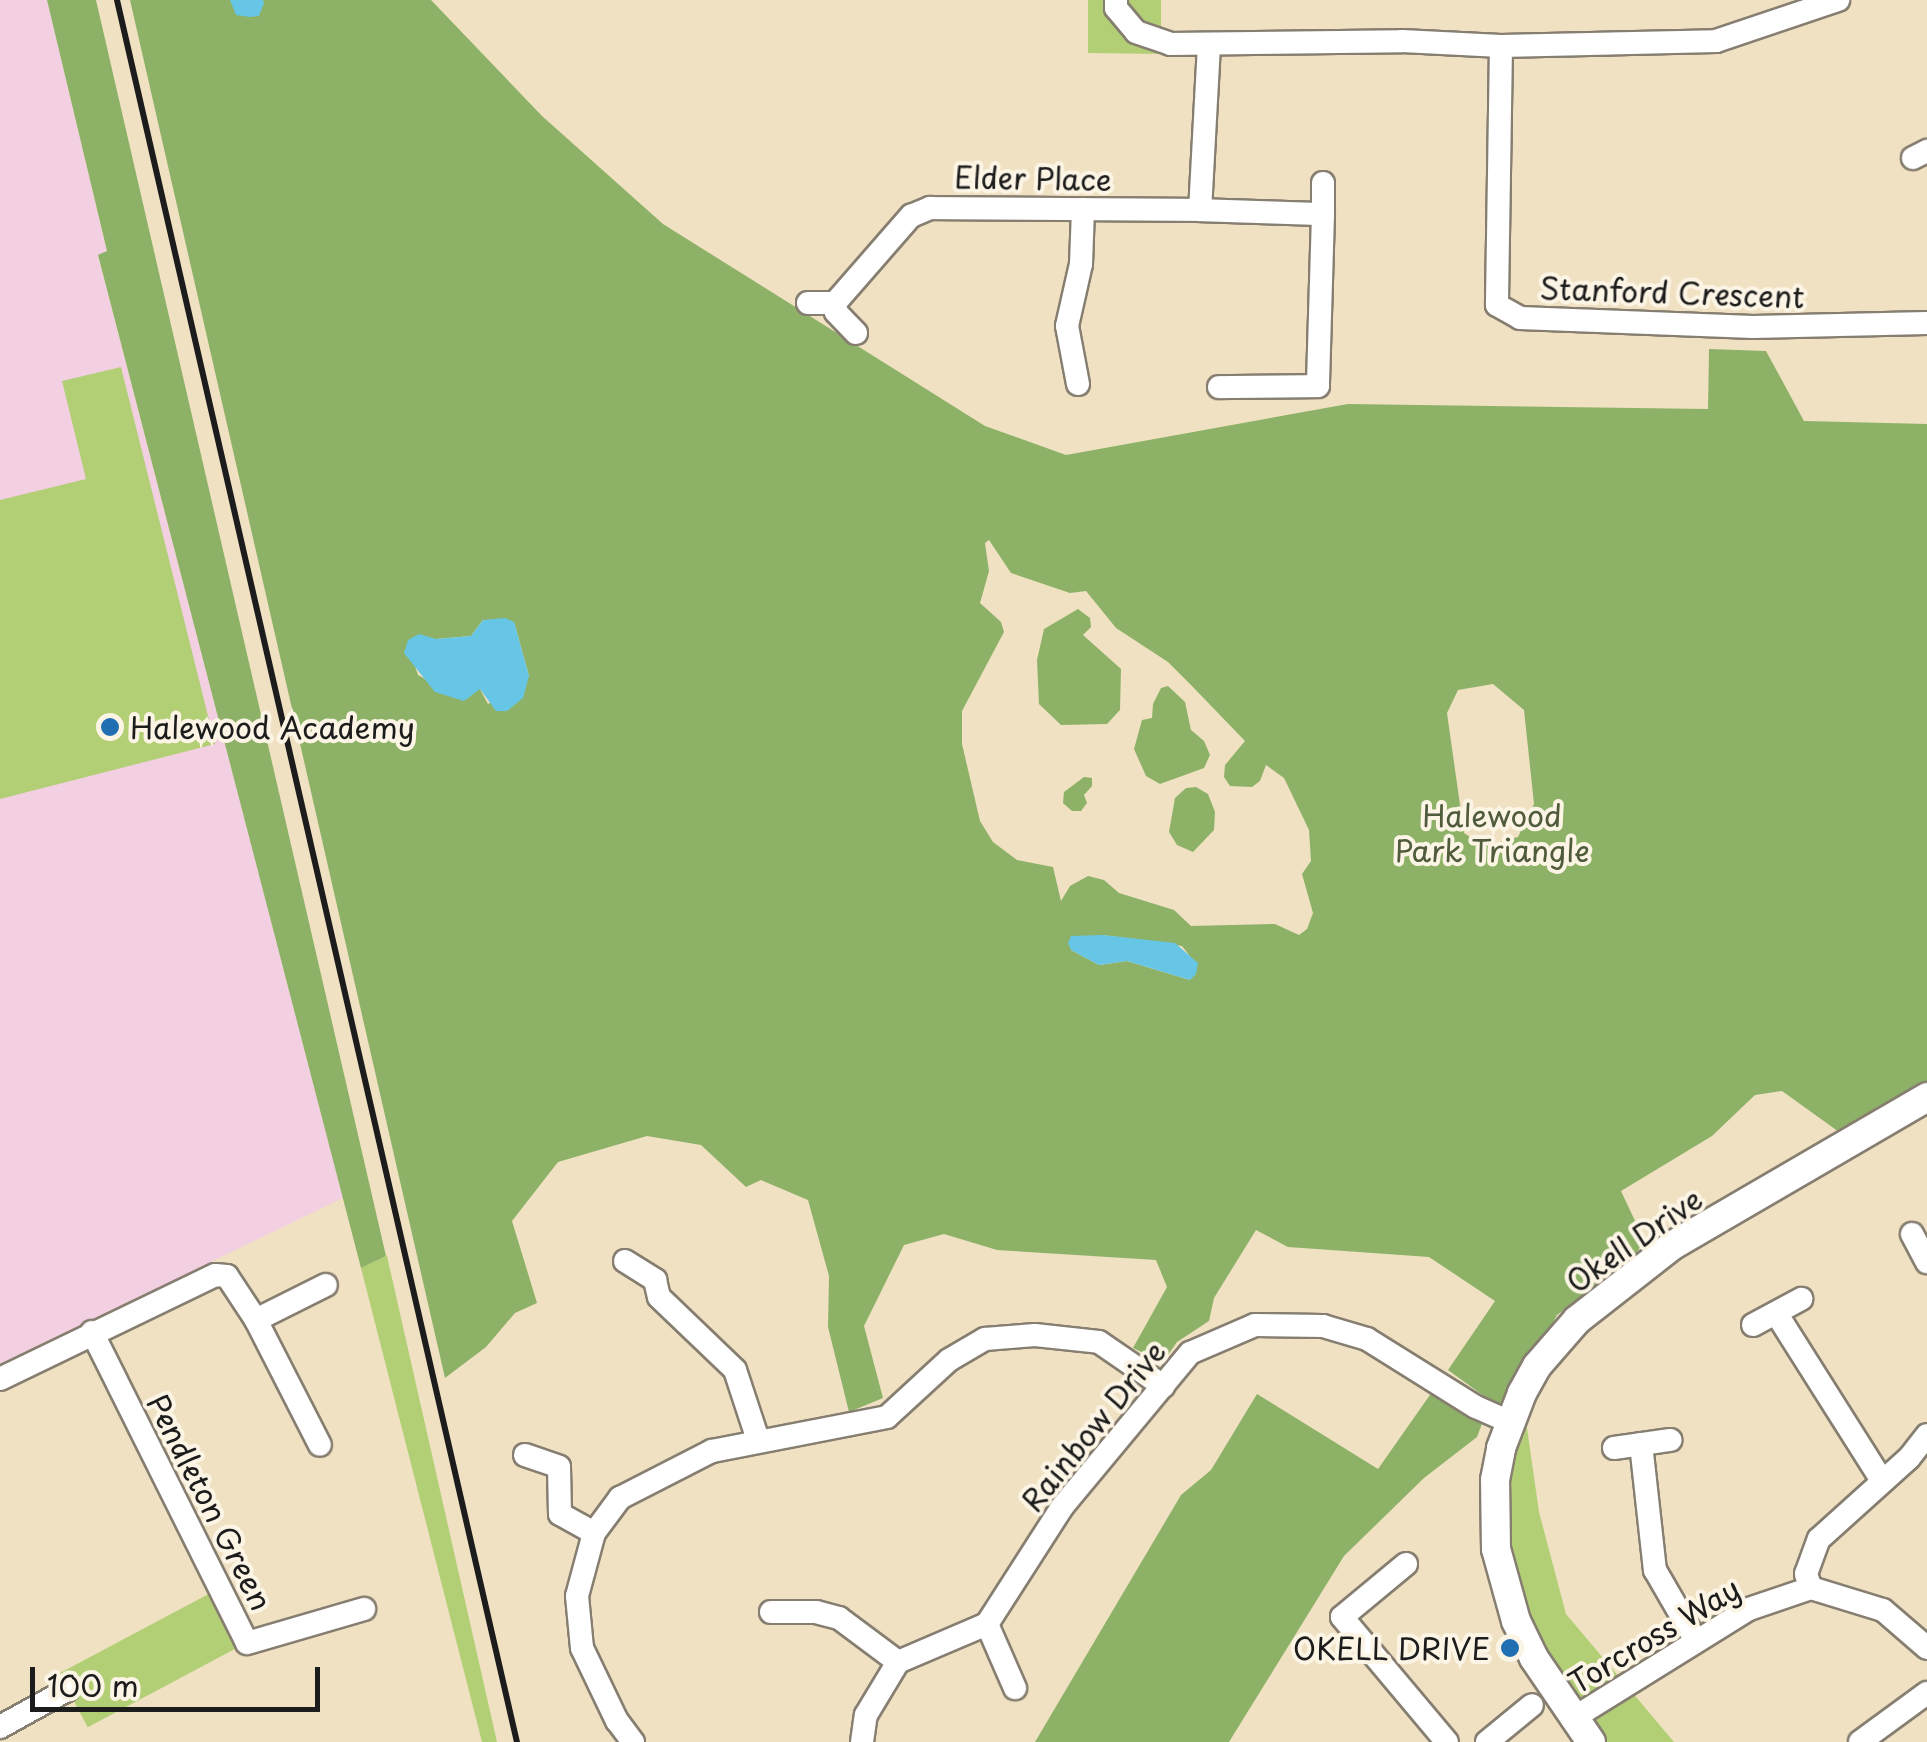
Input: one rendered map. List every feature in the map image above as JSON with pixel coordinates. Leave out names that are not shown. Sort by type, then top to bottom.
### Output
[{"type":"street","points":[[1116,0],[1116,8],[1136,32],[1170,44],[1402,41],[1501,46],[1716,41],[1838,0]]},
{"type":"street","points":[[1200,210],[1209,45]]},
{"type":"street","name":"Stanford Crescent","points":[[1501,46],[1498,305],[1520,318],[1753,328],[1927,323]]},
{"type":"street","points":[[1219,387],[1318,386],[1322,184]]},
{"type":"street","name":"Elder Place","points":[[838,299],[911,216],[930,208],[1323,214]]},
{"type":"street","points":[[1078,384],[1066,326],[1082,264],[1083,209]]},
{"type":"street","points":[[808,302],[838,299],[836,312],[856,333]]},
{"type":"street","name":"Okell Drive","points":[[1591,1742],[1534,1658],[1503,1584],[1493,1513],[1498,1464],[1510,1422],[1537,1366],[1600,1299],[1673,1245],[1927,1097]]},
{"type":"street","points":[[1912,1234],[1927,1262]]},
{"type":"street","points":[[625,1261],[655,1280],[659,1296],[735,1370],[758,1440]]},
{"type":"street","points":[[0,1380],[92,1332],[171,1300],[215,1275],[234,1282],[320,1445]]},
{"type":"street","points":[[256,1320],[326,1285]]},
{"type":"street","points":[[1753,1325],[1801,1298]]},
{"type":"street","points":[[1776,1313],[1881,1478]]},
{"type":"street","name":"Rainbow Drive","points":[[986,1624],[1062,1507],[1190,1353],[1255,1325],[1323,1326],[1367,1339],[1476,1407],[1510,1422]]},
{"type":"street","name":"Pendleton Green","points":[[92,1332],[247,1643],[364,1609]]},
{"type":"street","points":[[633,1742],[618,1721],[582,1648],[576,1596],[594,1532],[620,1498],[675,1466],[712,1451],[887,1417],[949,1360],[986,1339],[1035,1335],[1099,1342],[1162,1386]]},
{"type":"street","points":[[1927,1435],[1909,1458],[1881,1478],[1820,1539],[1806,1574],[1811,1588],[1883,1610],[1927,1648]]},
{"type":"street","points":[[1614,1448],[1670,1440]]},
{"type":"street","points":[[1641,1444],[1655,1570],[1696,1641]]},
{"type":"street","points":[[525,1455],[559,1467],[560,1514],[594,1532]]},
{"type":"street","points":[[1406,1564],[1342,1617],[1447,1742]]},
{"type":"street","name":"Torcross Way","points":[[1572,1719],[1749,1609],[1811,1588]]},
{"type":"street","points":[[771,1612],[816,1612],[839,1618],[898,1662]]},
{"type":"street","points":[[862,1742],[866,1715],[898,1662],[986,1624],[1016,1688]]},
{"type":"street","points":[[0,1727],[66,1690]]},
{"type":"street","points":[[1860,1742],[1927,1693]]},
{"type":"street","points":[[1486,1742],[1532,1705]]},
{"type":"shaded area","name":"Halewood Academy","points":[[0,0],[47,0],[107,252],[98,256],[343,1198],[0,1364]]},
{"type":"green space","points":[[47,0],[96,0],[386,1256],[361,1268],[98,255],[107,251]]},
{"type":"green space","name":"Halewood Park Triangle","points":[[130,0],[431,0],[542,116],[663,224],[985,426],[1066,455],[1348,404],[1708,409],[1709,349],[1766,351],[1804,421],[1927,424],[1927,1088],[1846,1137],[1782,1091],[1755,1095],[1712,1136],[1621,1191],[1644,1240],[1633,1260],[1557,1315],[1506,1412],[1448,1370],[1495,1301],[1429,1257],[1288,1247],[1256,1230],[1214,1298],[1209,1321],[1177,1342],[1163,1362],[1133,1348],[1167,1287],[1156,1260],[997,1250],[944,1234],[904,1245],[864,1326],[883,1398],[849,1412],[828,1327],[829,1276],[808,1200],[761,1180],[746,1187],[701,1145],[647,1136],[558,1162],[512,1221],[537,1303],[515,1313],[486,1347],[445,1378]],"holes":[[[989,540],[1011,573],[1070,593],[1086,591],[1116,628],[1168,662],[1245,741],[1225,765],[1224,777],[1230,786],[1252,787],[1260,781],[1266,765],[1284,778],[1309,830],[1311,861],[1302,874],[1313,913],[1307,929],[1299,935],[1275,924],[1191,926],[1174,910],[1119,893],[1104,880],[1088,876],[1070,886],[1061,901],[1053,867],[1017,860],[993,842],[980,821],[962,744],[962,711],[1004,632],[1001,622],[980,603],[989,571],[985,543]],[[483,620],[514,622],[529,676],[488,704],[480,689],[429,681],[418,675],[413,660],[436,639],[471,636]],[[1493,684],[1524,710],[1534,804],[1518,837],[1483,846],[1464,833],[1447,713],[1458,690]],[[1103,935],[1182,946],[1189,955],[1190,980],[1127,961],[1099,965],[1071,950]]]},
{"type":"green space","points":[[1088,0],[1161,0],[1161,40],[1166,54],[1088,53]]},
{"type":"green space","points":[[121,367],[215,744],[0,799],[0,500],[86,479],[62,381]]},
{"type":"green space","points":[[1078,609],[1090,618],[1091,627],[1083,635],[1121,669],[1120,710],[1107,724],[1061,725],[1039,704],[1037,660],[1044,629]]},
{"type":"green space","points":[[1168,686],[1185,702],[1191,730],[1204,741],[1210,755],[1204,768],[1160,784],[1146,776],[1134,749],[1142,720],[1152,718],[1153,704],[1161,688]]},
{"type":"green space","points":[[1084,777],[1092,778],[1092,786],[1084,795],[1087,803],[1081,811],[1072,811],[1063,803],[1064,792]]},
{"type":"green space","points":[[1196,787],[1208,794],[1215,812],[1214,830],[1193,852],[1177,845],[1169,832],[1175,798],[1186,788]]},
{"type":"green space","points":[[387,1256],[497,1742],[482,1742],[361,1268]]},
{"type":"green space","points":[[1432,1392],[1483,1421],[1477,1437],[1424,1478],[1344,1556],[1229,1742],[1035,1742],[1181,1495],[1211,1470],[1257,1394],[1378,1469]]},
{"type":"green space","points":[[1522,1393],[1539,1512],[1566,1614],[1674,1742],[1591,1742],[1516,1621],[1493,1513]]},
{"type":"green space","points":[[218,1589],[247,1643],[88,1727],[59,1674]]},
{"type":"water","points":[[230,0],[264,3],[259,16],[250,17],[236,15]]},
{"type":"water","points":[[505,618],[514,622],[529,676],[523,698],[507,711],[496,711],[480,689],[464,701],[435,692],[404,653],[408,640],[419,634],[436,639],[471,636],[483,620]]},
{"type":"water","points":[[1103,935],[1175,943],[1198,963],[1196,974],[1190,980],[1127,961],[1099,965],[1071,950],[1068,943],[1071,936]]},
{"type":"railway","points":[[117,0],[517,1742]]},
{"type":"place","name":"Halewood Academy","points":[[110,727]]},
{"type":"place","name":"OKELL DRIVE","points":[[1510,1648]]}]
